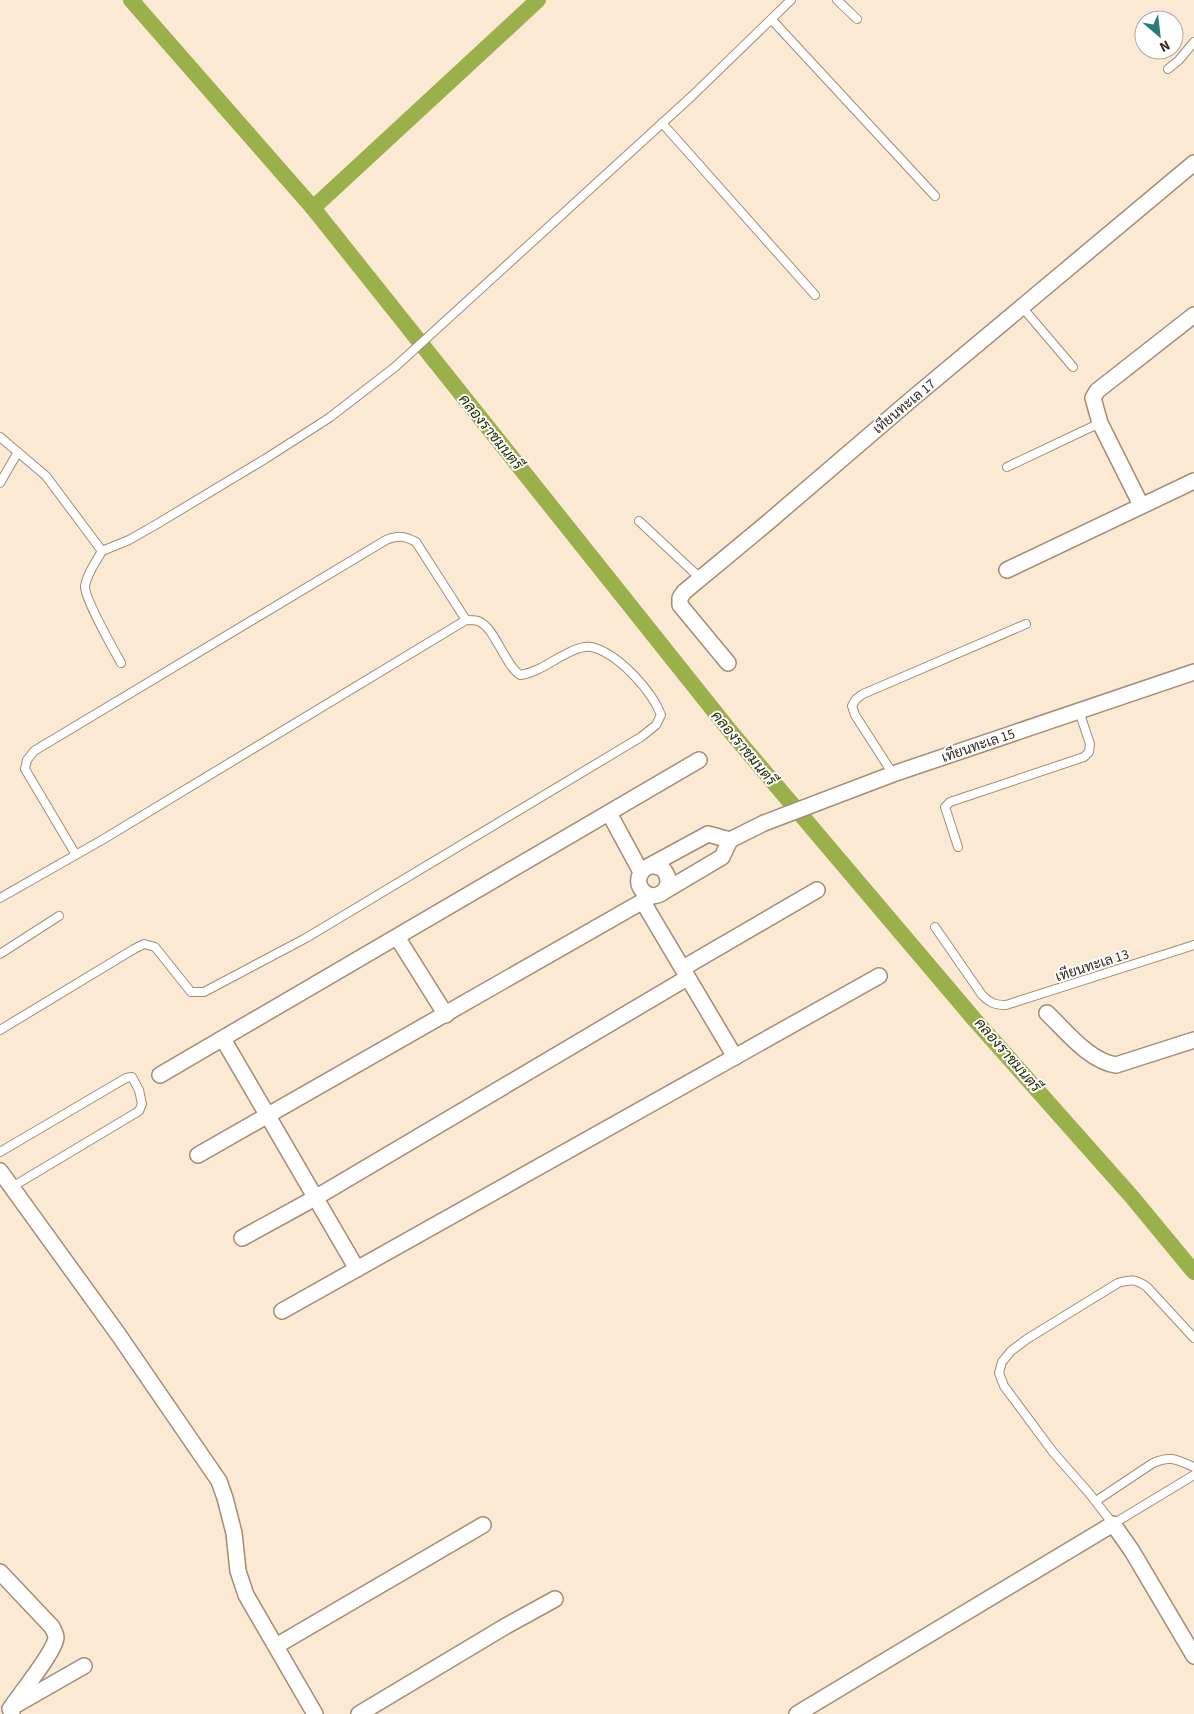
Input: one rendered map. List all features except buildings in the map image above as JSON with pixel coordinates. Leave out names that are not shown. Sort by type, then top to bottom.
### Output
[{"type":"street","name":"เทียนทะเล 17","points":[[728,663],[680,605],[680,598],[684,592],[1194,163]]},
{"type":"street","points":[[1141,506],[1100,422],[1093,398],[1097,391],[1194,315]]},
{"type":"street","points":[[1007,570],[1194,481]]},
{"type":"street","name":"เทียนทะเล 15","points":[[730,840],[764,822],[893,774],[1194,672]]},
{"type":"street","points":[[160,1075],[699,760]]},
{"type":"street","points":[[609,813],[645,869]]},
{"type":"street","points":[[198,1155],[446,1015],[652,897],[722,857],[730,840],[708,834],[645,869],[639,876],[639,885],[644,892],[652,897],[685,973],[735,1057]]},
{"type":"street","points":[[645,869],[659,867],[667,874],[668,884],[652,897]]},
{"type":"street","points":[[242,1238],[315,1198],[685,973],[817,890]]},
{"type":"street","points":[[397,937],[446,1015]]},
{"type":"street","points":[[282,1311],[878,976]]},
{"type":"street","points":[[1047,1013],[1094,1057],[1105,1063],[1116,1065],[1194,1040]]},
{"type":"street","points":[[222,1039],[357,1269]]},
{"type":"street","points":[[0,1171],[118,1334],[219,1481],[234,1533],[238,1571],[242,1585],[315,1714]]},
{"type":"street","points":[[797,1714],[1114,1524],[1194,1656]]},
{"type":"street","points":[[276,1646],[483,1525]]},
{"type":"street","points":[[1,1575],[52,1627],[56,1636],[54,1644],[11,1711]]},
{"type":"street","points":[[359,1714],[506,1626],[555,1599]]},
{"type":"street","points":[[11,1711],[84,1666]]},
{"type":"lane","points":[[121,663],[98,620],[85,588],[88,575],[102,551],[129,540],[265,459],[328,418],[395,367],[439,329],[662,123],[791,0]]},
{"type":"lane","points":[[837,0],[857,19]]},
{"type":"lane","points":[[772,20],[935,196]]},
{"type":"lane","points":[[1168,69],[1179,60],[1194,42]]},
{"type":"lane","points":[[662,123],[815,295]]},
{"type":"lane","points":[[1022,307],[1073,367]]},
{"type":"lane","points":[[1007,467],[1100,422]]},
{"type":"lane","points":[[0,437],[46,476],[102,551]]},
{"type":"lane","points":[[0,482],[18,452]]},
{"type":"lane","points":[[639,520],[700,578]]},
{"type":"lane","points":[[76,855],[25,769],[29,755],[50,741],[397,535],[407,537],[416,542],[466,620]]},
{"type":"lane","points":[[0,898],[76,855],[466,620],[479,622],[487,628],[513,670],[520,676],[530,674],[580,648],[593,647],[624,666],[657,705],[661,715],[656,725],[641,737],[396,886],[306,938],[204,992],[191,992],[155,947],[144,944],[134,948],[0,1030]]},
{"type":"lane","points":[[893,774],[855,715],[852,706],[856,699],[863,694],[1026,624]]},
{"type":"lane","points":[[958,847],[945,807],[950,802],[1084,757],[1089,752],[1090,744],[1079,711]]},
{"type":"lane","points":[[0,954],[59,916]]},
{"type":"lane","name":"เทียนทะเล 13","points":[[934,927],[982,995],[990,1003],[998,1005],[1006,1005],[1194,945]]},
{"type":"lane","points":[[0,1152],[126,1078],[132,1078],[140,1090],[142,1104],[139,1110],[12,1187]]},
{"type":"lane","points":[[1194,1338],[1147,1287],[1140,1281],[1132,1279],[1118,1283],[1027,1339],[1011,1351],[1002,1362],[999,1373],[1004,1386],[1053,1452],[1114,1524],[1194,1475]]},
{"type":"lane","points":[[1096,1501],[1153,1463],[1161,1460],[1174,1458],[1194,1467]]},
{"type":"waterway","points":[[131,0],[313,208],[538,0]]},
{"type":"waterway","name":"คลองราชมนตรี","points":[[313,208],[730,731],[974,1019],[1132,1197],[1194,1272]]}]
